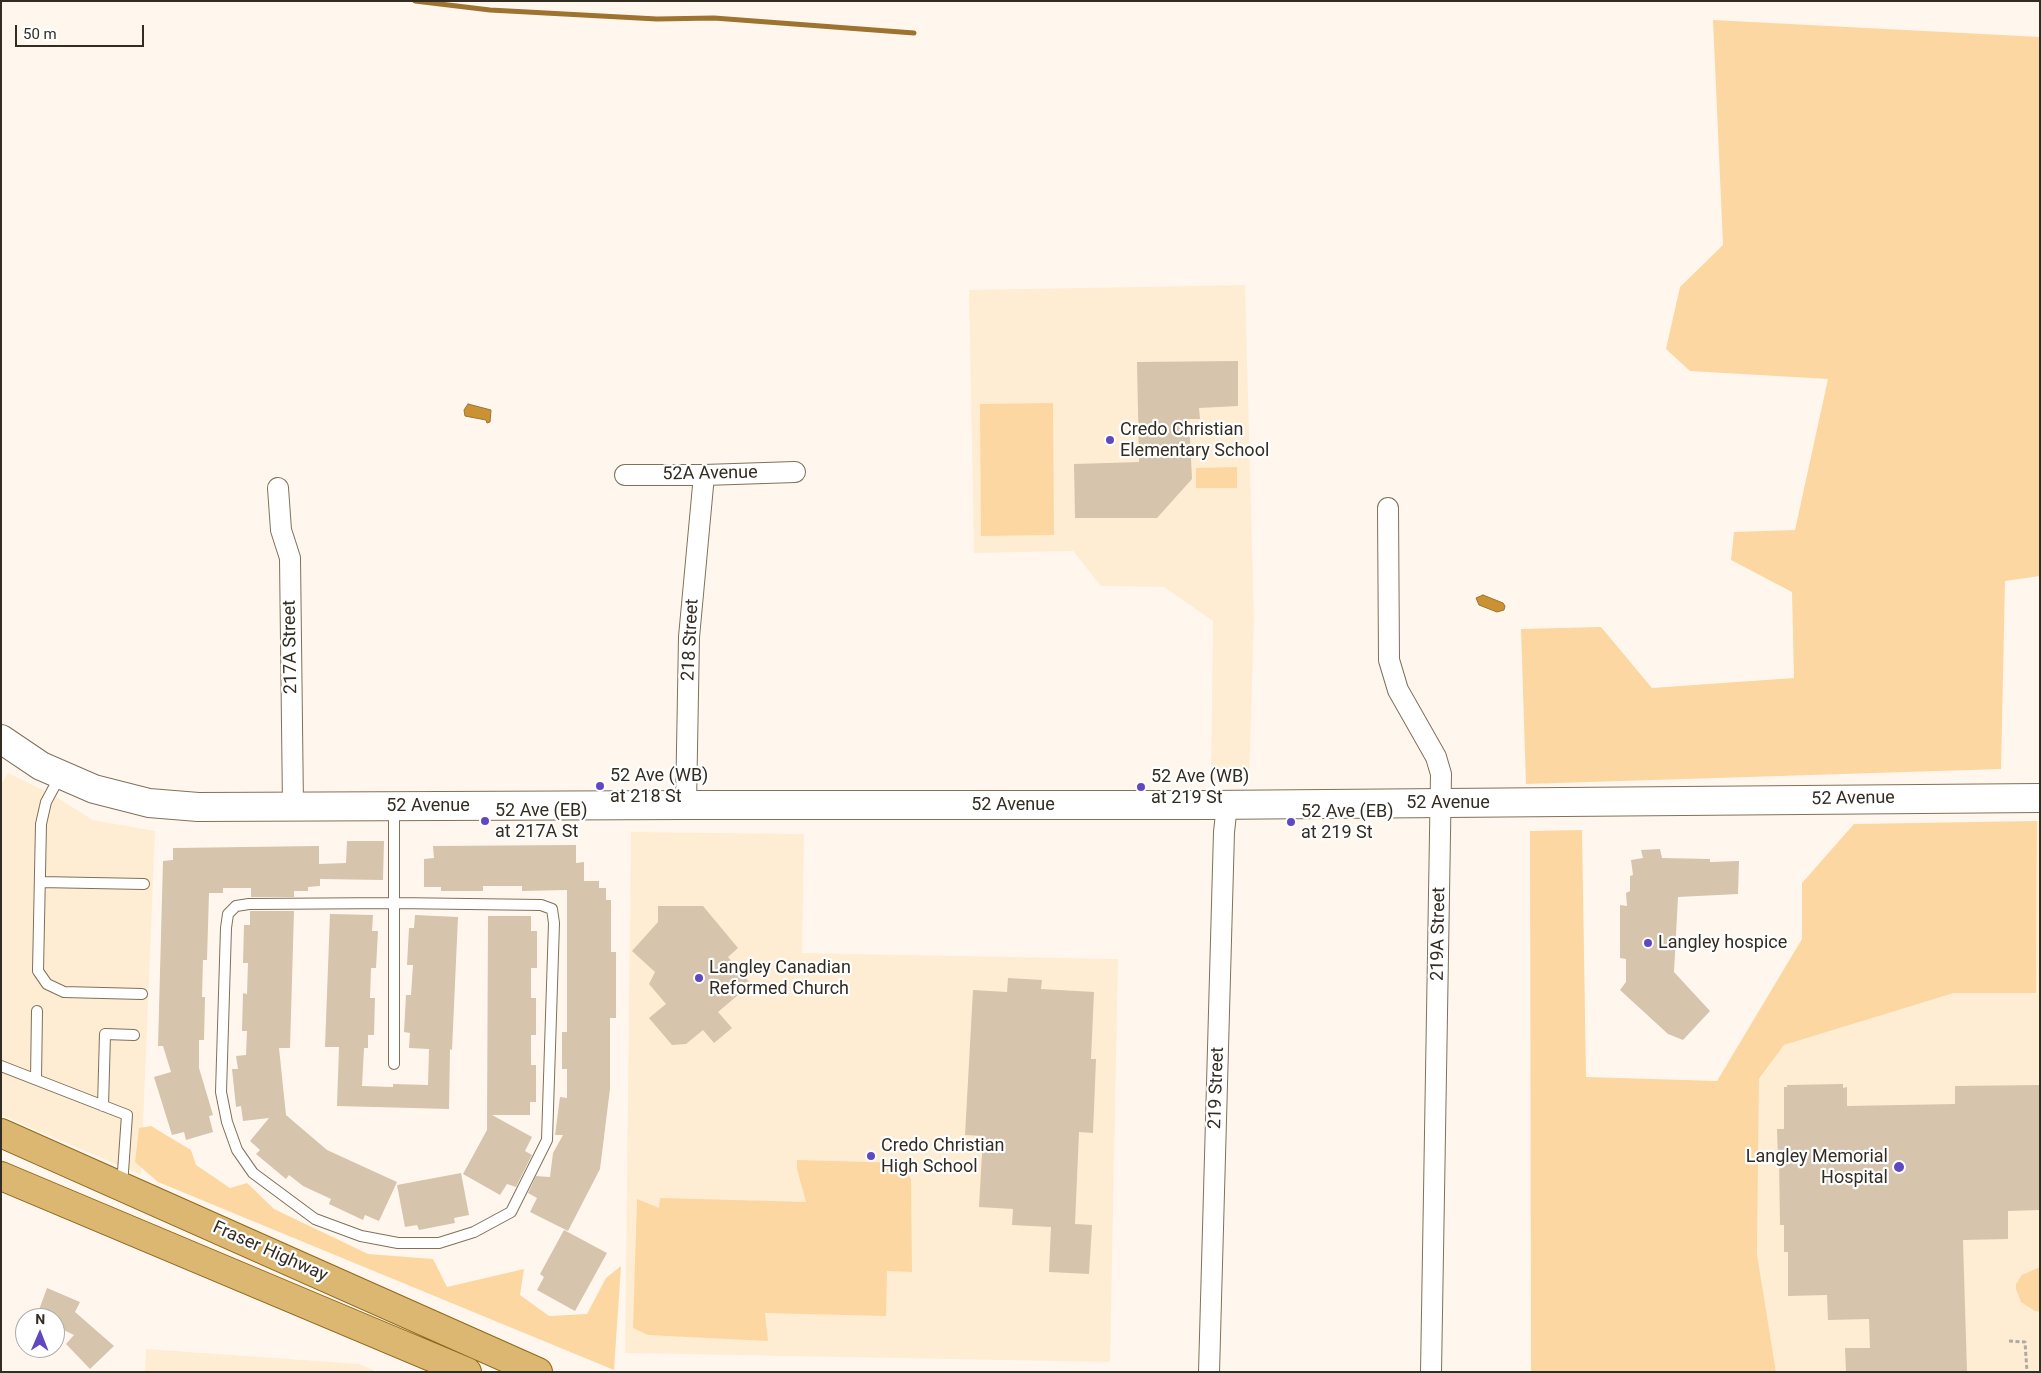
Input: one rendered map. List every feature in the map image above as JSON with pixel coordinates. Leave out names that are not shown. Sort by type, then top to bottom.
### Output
[{"type":"main road","name":"Fraser Highway","points":[[1,1133],[538,1372]]},
{"type":"main road","name":"Fraser Highway","points":[[1,1176],[466,1372]]},
{"type":"street","name":"52A Avenue","points":[[625,475],[795,472]]},
{"type":"street","name":"218 Street","points":[[686,805],[689,637],[704,475]]},
{"type":"street","name":"217A Street","points":[[278,488],[281,530],[290,558],[293,807]]},
{"type":"street","name":"219A Street","points":[[1388,508],[1389,660],[1398,690],[1436,757],[1441,774],[1431,1372]]},
{"type":"street","name":"52 Avenue","points":[[1,739],[42,766],[94,789],[149,803],[198,807],[1227,805],[2040,798]]},
{"type":"street","name":"219 Street","points":[[1209,1372],[1224,832],[1227,805]]},
{"type":"lane","points":[[61,775],[46,802],[41,824],[38,971],[47,984],[64,992],[142,994]]},
{"type":"lane","points":[[394,806],[394,1064]]},
{"type":"lane","points":[[40,882],[144,884]]},
{"type":"lane","points":[[395,903],[541,905],[552,908],[554,923],[547,1140],[511,1212],[474,1232],[439,1243],[398,1242],[360,1236],[315,1219],[253,1172],[238,1150],[227,1122],[221,1092],[228,914],[236,906],[250,904],[395,903]]},
{"type":"lane","points":[[36,1080],[37,1011]]},
{"type":"lane","points":[[103,1106],[105,1034],[134,1035]]},
{"type":"lane","points":[[1,1066],[127,1115],[122,1186]]},
{"type":"path","points":[[2009,1341],[2025,1342],[2027,1372]]},
{"type":"shaded area","points":[[1713,20],[2040,37],[2040,576],[2005,581],[2001,769],[1526,784],[1521,629],[1601,627],[1652,688],[1794,678],[1792,592],[1731,560],[1734,532],[1795,530],[1828,379],[1690,371],[1666,349],[1680,287],[1723,245]]},
{"type":"shaded area","name":"Credo Christian Elementary School","points":[[1245,285],[1254,620],[1249,780],[1211,780],[1213,621],[1164,587],[1101,586],[1073,551],[974,553],[969,290]]},
{"type":"shaded area","points":[[1053,403],[1054,535],[981,536],[980,404]]},
{"type":"shaded area","points":[[468,404],[491,410],[490,422],[487,423],[486,420],[465,416],[464,410]]},
{"type":"shaded area","points":[[1237,467],[1237,488],[1196,488],[1196,468]]},
{"type":"shaded area","points":[[1483,595],[1503,603],[1505,606],[1504,610],[1497,612],[1479,605],[1476,598]]},
{"type":"shaded area","points":[[8,773],[53,795],[93,820],[155,831],[141,1175],[1,1115],[1,784]]},
{"type":"shaded area","name":"Langley Memorial Hospital","points":[[2037,821],[2040,821],[2040,1372],[1776,1372],[1757,1254],[1759,1080],[1784,1045],[1954,993],[2036,993]]},
{"type":"shaded area","points":[[2037,821],[2036,993],[1954,993],[1784,1045],[1759,1079],[1757,1254],[1776,1372],[1531,1372],[1530,831],[1582,830],[1586,1077],[1717,1081],[1802,939],[1802,883],[1854,824]]},
{"type":"shaded area","name":"Credo Christian High School","points":[[631,832],[804,834],[802,953],[1118,959],[1110,1362],[625,1353]]},
{"type":"shaded area","points":[[151,1126],[191,1150],[196,1165],[230,1188],[247,1183],[274,1209],[368,1254],[433,1259],[447,1287],[524,1269],[520,1295],[549,1316],[587,1314],[606,1278],[621,1266],[614,1370],[158,1182],[135,1162],[139,1128]]},
{"type":"shaded area","points":[[797,1160],[902,1163],[911,1179],[912,1272],[887,1271],[886,1316],[765,1313],[768,1341],[648,1335],[633,1328],[637,1199],[659,1208],[660,1198],[806,1202],[797,1169]]},
{"type":"shaded area","points":[[2040,1267],[2040,1312],[2021,1302],[2016,1284],[2022,1275]]},
{"type":"shaded area","points":[[146,1349],[360,1364],[377,1372],[145,1372]]},
{"type":"building","points":[[1238,361],[1238,406],[1199,408],[1200,419],[1189,419],[1192,479],[1157,518],[1075,518],[1074,464],[1139,462],[1137,362]]},
{"type":"building","points":[[347,841],[384,841],[383,880],[320,879],[320,886],[308,887],[308,891],[294,891],[294,897],[251,897],[251,888],[223,888],[223,893],[209,893],[207,960],[203,960],[202,997],[205,997],[204,1040],[199,1040],[199,1068],[213,1115],[209,1116],[213,1132],[186,1140],[184,1132],[172,1135],[154,1077],[171,1072],[163,1046],[158,1046],[163,861],[173,860],[173,848],[319,846],[319,864],[346,863]]},
{"type":"building","points":[[576,845],[576,863],[584,862],[584,881],[599,881],[599,888],[606,888],[606,900],[611,900],[611,952],[616,952],[616,1018],[610,1018],[610,1089],[600,1169],[568,1231],[530,1212],[537,1198],[528,1193],[536,1176],[550,1177],[553,1153],[563,1135],[555,1135],[560,1097],[567,1098],[567,1069],[562,1069],[562,1032],[567,1032],[567,890],[522,891],[522,886],[483,886],[483,891],[441,891],[441,887],[424,887],[424,859],[434,858],[433,846]]},
{"type":"building","name":"Langley hospice","points":[[1660,849],[1662,858],[1710,859],[1710,862],[1739,861],[1738,894],[1678,897],[1674,972],[1710,1011],[1683,1040],[1668,1034],[1620,990],[1626,982],[1626,959],[1620,958],[1620,905],[1627,906],[1626,893],[1630,891],[1630,876],[1633,875],[1631,860],[1643,858],[1641,850]]},
{"type":"building","name":"Langley Canadian Reformed Church","points":[[658,906],[703,906],[738,948],[728,957],[751,984],[718,1012],[732,1028],[714,1043],[703,1030],[686,1044],[672,1045],[649,1018],[666,1004],[649,984],[655,972],[632,951],[658,922]]},
{"type":"building","points":[[250,911],[294,911],[290,1048],[279,1048],[286,1115],[327,1150],[397,1182],[379,1221],[365,1215],[363,1220],[329,1204],[331,1199],[303,1186],[289,1175],[286,1179],[256,1154],[260,1150],[250,1141],[269,1118],[243,1121],[241,1106],[236,1107],[232,1069],[238,1069],[236,1056],[246,1055],[247,1031],[242,1031],[243,993],[247,994],[248,963],[243,963],[244,925],[250,925]]},
{"type":"building","points":[[330,914],[373,915],[372,931],[378,931],[376,968],[371,968],[370,998],[375,998],[374,1035],[368,1035],[368,1048],[364,1048],[362,1086],[393,1087],[393,1084],[428,1085],[429,1049],[409,1048],[410,1033],[404,1032],[406,995],[411,995],[413,965],[407,965],[409,928],[414,928],[415,915],[458,917],[452,1050],[450,1049],[449,1109],[337,1106],[339,1047],[325,1047]]},
{"type":"building","points":[[488,916],[531,916],[531,931],[537,931],[537,968],[531,968],[531,998],[536,998],[536,1035],[531,1035],[531,1065],[536,1065],[536,1102],[530,1102],[530,1115],[492,1115],[532,1137],[525,1151],[532,1155],[516,1187],[507,1184],[500,1195],[463,1174],[487,1130]]},
{"type":"building","points":[[1008,978],[1042,980],[1041,989],[1094,992],[1091,1059],[1096,1059],[1093,1133],[1079,1132],[1075,1224],[1092,1225],[1089,1274],[1049,1272],[1051,1227],[1012,1225],[1013,1209],[979,1207],[983,1136],[965,1135],[973,990],[1007,992]]},
{"type":"building","points":[[1843,1084],[1843,1088],[1847,1087],[1847,1106],[1955,1104],[1955,1086],[2040,1085],[2040,1210],[2008,1211],[2008,1239],[1963,1240],[1967,1372],[1846,1372],[1845,1348],[1870,1348],[1869,1319],[1828,1320],[1827,1295],[1788,1296],[1788,1252],[1784,1252],[1784,1225],[1780,1225],[1777,1129],[1784,1129],[1784,1087],[1787,1087],[1787,1085]]},
{"type":"building","points":[[461,1173],[469,1215],[454,1218],[455,1223],[419,1230],[417,1225],[405,1227],[397,1185]]},
{"type":"building","points":[[564,1230],[607,1253],[575,1311],[537,1290],[544,1277],[540,1274]]},
{"type":"building","points":[[47,1288],[80,1302],[75,1312],[114,1346],[90,1369],[66,1344],[74,1335],[65,1331],[65,1308],[40,1308]]},
{"type":"waterway","points":[[415,1],[490,10],[657,19],[714,18],[914,33]]},
{"type":"place","name":"Credo Christian Elementary School","points":[[1110,440]]},
{"type":"place","name":"52 Ave (WB) at 218 St","points":[[600,786]]},
{"type":"place","name":"52 Ave (WB) at 219 St","points":[[1141,787]]},
{"type":"place","name":"52 Ave (EB) at 217A St","points":[[485,821]]},
{"type":"place","name":"52 Ave (EB) at 219 St","points":[[1291,822]]},
{"type":"place","name":"Langley hospice","points":[[1648,943]]},
{"type":"place","name":"Langley Canadian Reformed Church","points":[[699,978]]},
{"type":"place","name":"Credo Christian High School","points":[[871,1156]]},
{"type":"place","name":"Langley Memorial Hospital","points":[[1899,1167]]}]
